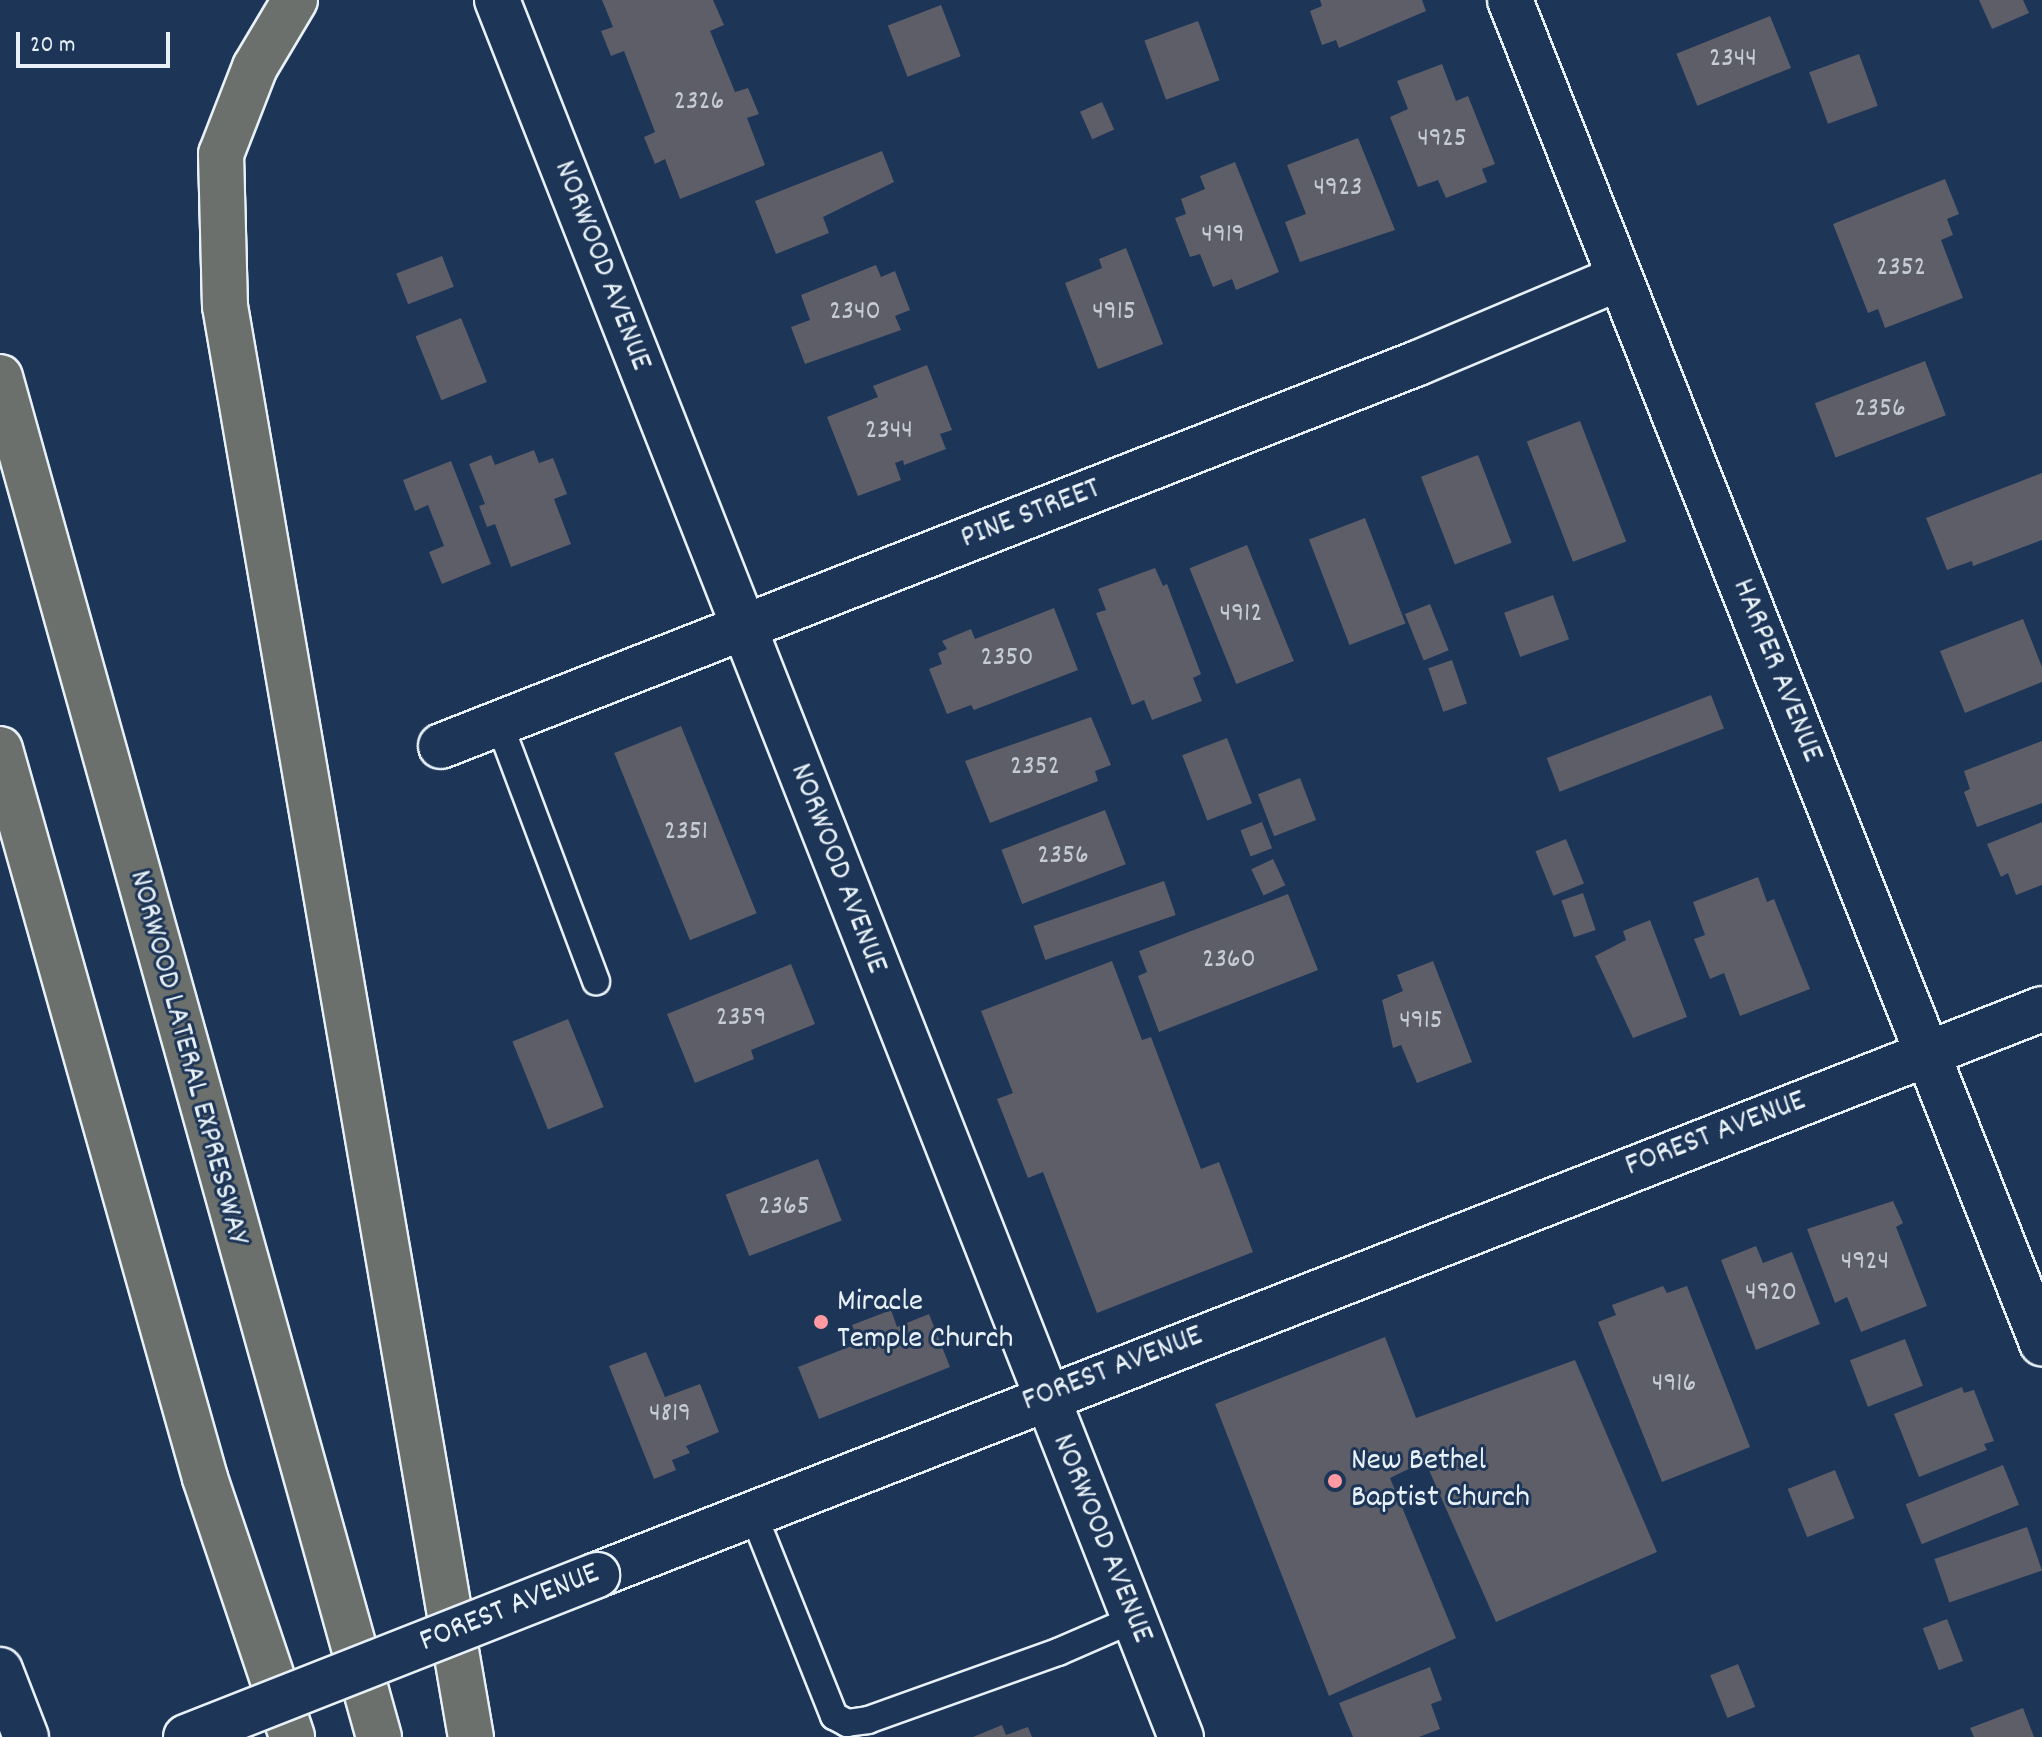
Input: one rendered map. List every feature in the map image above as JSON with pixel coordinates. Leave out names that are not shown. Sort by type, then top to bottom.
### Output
[{"type":"highway","points":[[295,0],[255,67],[221,154],[225,306],[471,1737]]},
{"type":"highway","name":"NORWOOD LATERAL EXPRESSWAY","points":[[0,377],[379,1737]]},
{"type":"highway","points":[[0,749],[205,1478],[292,1737]]},
{"type":"highway","points":[[0,767],[22,826]]},
{"type":"street","name":"NORWOOD AVENUE","points":[[497,0],[1044,1397],[1181,1737]]},
{"type":"street","name":"HARPER AVENUE","points":[[1510,0],[2042,1343]]},
{"type":"street","name":"PINE STREET","points":[[441,746],[1418,363],[1619,278]]},
{"type":"street","name":"FOREST AVENUE","points":[[186,1737],[752,1511],[2042,1009]]},
{"type":"street","points":[[0,1670],[26,1737]]},
{"type":"lane","points":[[499,723],[596,981]]},
{"type":"lane","points":[[752,1511],[834,1716],[847,1723],[1058,1652],[1134,1619]]},
{"type":"building","points":[[602,0],[713,0],[724,25],[710,31],[735,92],[748,88],[759,114],[747,118],[765,165],[680,199],[665,159],[655,164],[644,137],[655,132],[624,51],[611,56],[601,31],[613,27]]},
{"type":"building","points":[[1320,0],[1422,0],[1426,11],[1339,48],[1336,40],[1322,45],[1310,11],[1322,6]]},
{"type":"building","points":[[1979,0],[2023,0],[2029,13],[1992,29]]},
{"type":"building","points":[[941,5],[961,56],[907,77],[888,25]]},
{"type":"building","points":[[1770,16],[1791,68],[1697,106],[1676,54]]},
{"type":"building","points":[[1198,21],[1220,80],[1166,100],[1144,40]]},
{"type":"building","points":[[1859,54],[1878,106],[1828,124],[1809,72]]},
{"type":"building","points":[[1442,64],[1456,101],[1468,96],[1495,164],[1482,169],[1487,182],[1446,198],[1438,180],[1418,187],[1390,117],[1408,109],[1397,81]]},
{"type":"building","points":[[1102,102],[1114,129],[1092,139],[1080,112]]},
{"type":"building","points":[[1358,138],[1395,230],[1300,262],[1285,222],[1306,214],[1287,165]]},
{"type":"building","points":[[882,151],[894,182],[823,217],[829,233],[776,254],[755,201]]},
{"type":"building","points":[[1235,162],[1279,272],[1236,290],[1232,279],[1213,287],[1200,254],[1190,257],[1175,218],[1186,214],[1181,199],[1205,189],[1200,176]]},
{"type":"building","points":[[1945,179],[1959,214],[1947,219],[1953,235],[1941,240],[1963,298],[1885,328],[1878,309],[1868,313],[1833,224]]},
{"type":"building","points":[[1126,248],[1163,344],[1098,369],[1065,283],[1102,268],[1099,259]]},
{"type":"building","points":[[442,256],[454,287],[408,304],[396,274]]},
{"type":"building","points":[[876,265],[881,277],[895,271],[910,310],[895,316],[901,330],[805,364],[791,327],[810,320],[801,295]]},
{"type":"building","points":[[461,318],[487,382],[441,400],[416,336]]},
{"type":"building","points":[[1925,361],[1946,415],[1836,457],[1815,403]]},
{"type":"building","points":[[927,365],[952,430],[940,434],[946,449],[904,465],[903,460],[895,463],[901,480],[858,496],[827,417],[878,397],[873,386]]},
{"type":"building","points":[[1580,421],[1626,541],[1573,562],[1527,441]]},
{"type":"building","points":[[534,450],[539,463],[553,458],[567,494],[554,499],[571,544],[511,567],[495,524],[487,527],[479,506],[485,504],[469,464],[491,455],[495,465]]},
{"type":"building","points":[[1478,455],[1512,543],[1455,565],[1421,477]]},
{"type":"building","points":[[451,461],[491,564],[442,584],[429,552],[444,546],[428,505],[415,511],[403,480]]},
{"type":"building","points":[[2042,473],[2042,540],[1973,566],[1972,561],[1947,570],[1926,518]]},
{"type":"building","points":[[1365,518],[1405,623],[1349,645],[1309,540]]},
{"type":"building","points":[[1247,545],[1294,661],[1236,684],[1190,568]]},
{"type":"building","points":[[1155,568],[1163,586],[1167,584],[1201,674],[1193,678],[1202,701],[1152,720],[1144,700],[1132,705],[1096,613],[1106,610],[1098,589]]},
{"type":"building","points":[[1553,595],[1569,639],[1520,657],[1504,613]]},
{"type":"building","points":[[1430,604],[1449,650],[1424,660],[1405,614]]},
{"type":"building","points":[[1054,608],[1078,670],[974,710],[971,705],[947,714],[929,669],[942,664],[938,653],[947,649],[942,641],[971,629],[975,639]]},
{"type":"building","points":[[2023,619],[2042,667],[2042,682],[1965,713],[1940,651]]},
{"type":"building","points":[[1452,660],[1467,703],[1443,712],[1428,668]]},
{"type":"building","points":[[1711,695],[1724,729],[1560,792],[1547,758]]},
{"type":"building","points":[[1091,717],[1111,765],[1095,771],[1098,781],[990,823],[965,761]]},
{"type":"building","points":[[681,726],[757,913],[690,940],[614,753]]},
{"type":"building","points":[[1227,738],[1252,803],[1207,821],[1182,755]]},
{"type":"building","points":[[2042,741],[2042,803],[1977,827],[1964,792],[1970,789],[1964,771]]},
{"type":"building","points":[[1300,778],[1316,820],[1274,836],[1258,794]]},
{"type":"building","points":[[1105,810],[1126,864],[1022,904],[1001,850]]},
{"type":"building","points":[[1262,822],[1272,848],[1251,856],[1241,830]]},
{"type":"building","points":[[2042,822],[2042,885],[2016,895],[2008,873],[2001,877],[1987,844]]},
{"type":"building","points":[[1566,839],[1584,884],[1553,896],[1535,851]]},
{"type":"building","points":[[1273,859],[1285,885],[1264,895],[1251,869]]},
{"type":"building","points":[[1758,877],[1767,902],[1774,899],[1810,989],[1740,1016],[1724,973],[1710,979],[1694,939],[1705,935],[1693,902]]},
{"type":"building","points":[[1164,881],[1176,915],[1045,960],[1034,926]]},
{"type":"building","points":[[1583,893],[1596,930],[1574,937],[1561,900]]},
{"type":"building","points":[[1288,894],[1318,970],[1159,1032],[1138,976],[1147,972],[1139,951]]},
{"type":"building","points":[[1650,920],[1687,1017],[1633,1038],[1595,956],[1626,940],[1623,931]]},
{"type":"building","points":[[1112,961],[1142,1040],[1151,1037],[1201,1169],[1219,1162],[1253,1252],[1097,1313],[1043,1172],[1028,1178],[997,1099],[1013,1093],[981,1011]]},
{"type":"building","points":[[1433,961],[1472,1062],[1417,1083],[1401,1045],[1393,1048],[1382,1000],[1403,991],[1397,975]]},
{"type":"building","points":[[791,964],[815,1024],[751,1050],[754,1059],[695,1083],[667,1014]]},
{"type":"building","points":[[568,1019],[604,1107],[548,1130],[512,1041]]},
{"type":"building","points":[[818,1159],[842,1221],[749,1256],[726,1194]]},
{"type":"building","points":[[1893,1201],[1903,1223],[1896,1227],[1927,1306],[1861,1332],[1847,1297],[1835,1303],[1807,1229]]},
{"type":"building","points":[[1756,1246],[1763,1263],[1792,1252],[1820,1324],[1756,1350],[1721,1260]]},
{"type":"building","points":[[1663,1286],[1667,1293],[1687,1286],[1750,1447],[1662,1482],[1598,1322],[1616,1315],[1612,1305]]},
{"type":"building","points":[[891,1310],[897,1327],[929,1314],[950,1367],[819,1419],[798,1367],[859,1343],[852,1325]]},
{"type":"building","points":[[1385,1337],[1416,1418],[1575,1360],[1657,1552],[1496,1622],[1425,1461],[1390,1478],[1456,1638],[1329,1696],[1215,1404]]},
{"type":"building","points":[[1905,1339],[1923,1386],[1868,1407],[1850,1360]]},
{"type":"building","points":[[646,1352],[665,1397],[700,1384],[719,1432],[686,1446],[690,1453],[672,1460],[676,1470],[654,1479],[609,1366]]},
{"type":"building","points":[[1962,1387],[1964,1393],[1974,1390],[1994,1441],[1984,1444],[1987,1450],[1919,1477],[1894,1414]]},
{"type":"building","points":[[2003,1465],[2019,1505],[1922,1544],[1906,1504]]},
{"type":"building","points":[[1835,1470],[1854,1518],[1807,1537],[1788,1489]]},
{"type":"building","points":[[2027,1527],[2042,1570],[1949,1602],[1934,1559]]},
{"type":"building","points":[[1947,1619],[1963,1661],[1939,1670],[1923,1628]]},
{"type":"building","points":[[1738,1664],[1755,1707],[1727,1718],[1710,1675]]},
{"type":"building","points":[[1430,1667],[1442,1700],[1431,1704],[1440,1729],[1419,1737],[1353,1737],[1339,1703]]},
{"type":"building","points":[[2023,1708],[2034,1737],[1974,1737],[1970,1728]]},
{"type":"building","points":[[1002,1725],[1006,1735],[1028,1727],[1032,1737],[973,1737]]},
{"type":"place","name":"Miracle Temple Church","points":[[821,1322]]},
{"type":"place","name":"New Bethel Baptist Church","points":[[1335,1481]]}]
